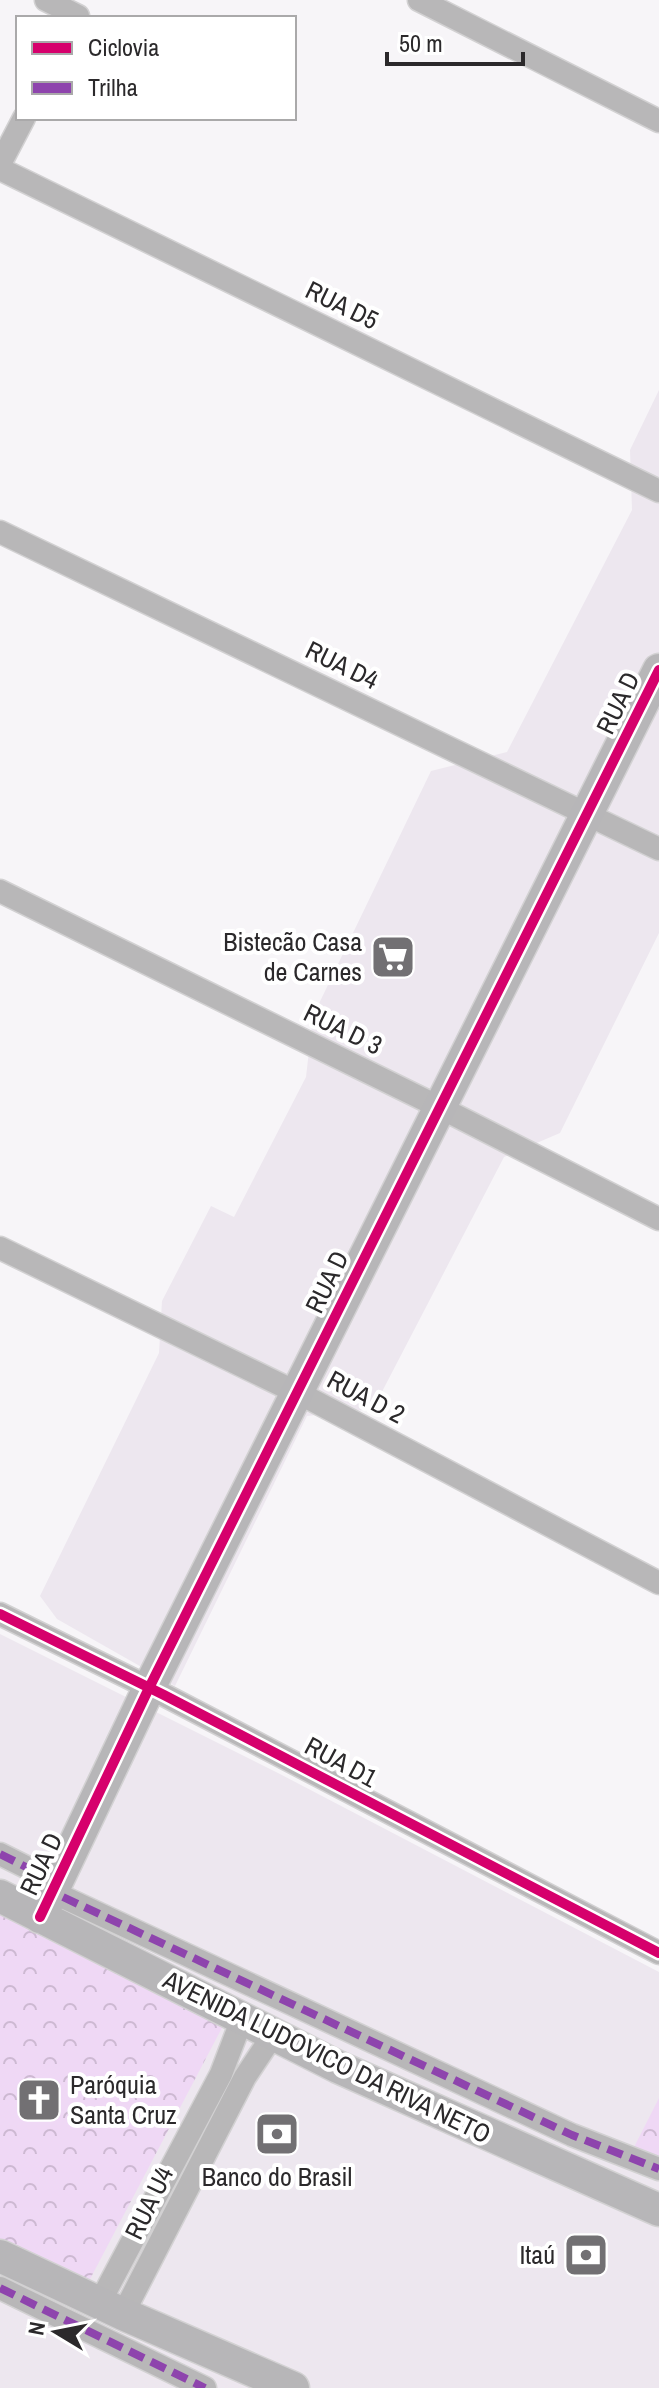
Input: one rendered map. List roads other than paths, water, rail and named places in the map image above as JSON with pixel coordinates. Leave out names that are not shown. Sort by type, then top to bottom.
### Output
[{"type":"street","points":[[46,0],[80,11]]},
{"type":"street","points":[[419,0],[659,121]]},
{"type":"street","points":[[0,166],[23,120]]},
{"type":"street","name":"RUA D5","points":[[0,166],[659,491]]},
{"type":"street","name":"RUA D4","points":[[0,532],[659,849]]},
{"type":"street","name":"RUA D","points":[[52,1907],[149,1688],[659,670]]},
{"type":"street","name":"RUA D 3","points":[[0,891],[659,1219]]},
{"type":"street","name":"RUA D 2","points":[[0,1248],[298,1392],[659,1583]]},
{"type":"street","name":"RUA D1","points":[[0,1614],[659,1953]]},
{"type":"street","points":[[0,1854],[32,1870]]},
{"type":"street","name":"AVENIDA LUDOVICO DA RIVA NETO","points":[[0,1896],[52,1907],[273,2035],[659,2210]]},
{"type":"street","points":[[52,1907],[572,2135],[659,2169]]},
{"type":"street","name":"RUA U4","points":[[112,2308],[171,2164],[221,2074],[242,2019]]},
{"type":"street","name":"RUA U4","points":[[112,2308],[191,2179],[245,2077],[273,2035]]},
{"type":"street","points":[[171,2164],[191,2179]]},
{"type":"street","points":[[0,2256],[293,2388]]},
{"type":"street","points":[[0,2288],[205,2388]]},
{"type":"place","name":"Bistecão Casa de Carnes","points":[[393,957]]},
{"type":"place","name":"Paróquia Santa Cruz","points":[[39,2100]]},
{"type":"place","name":"Banco do Brasil","points":[[277,2134]]},
{"type":"place","name":"Itaú","points":[[586,2255]]}]
